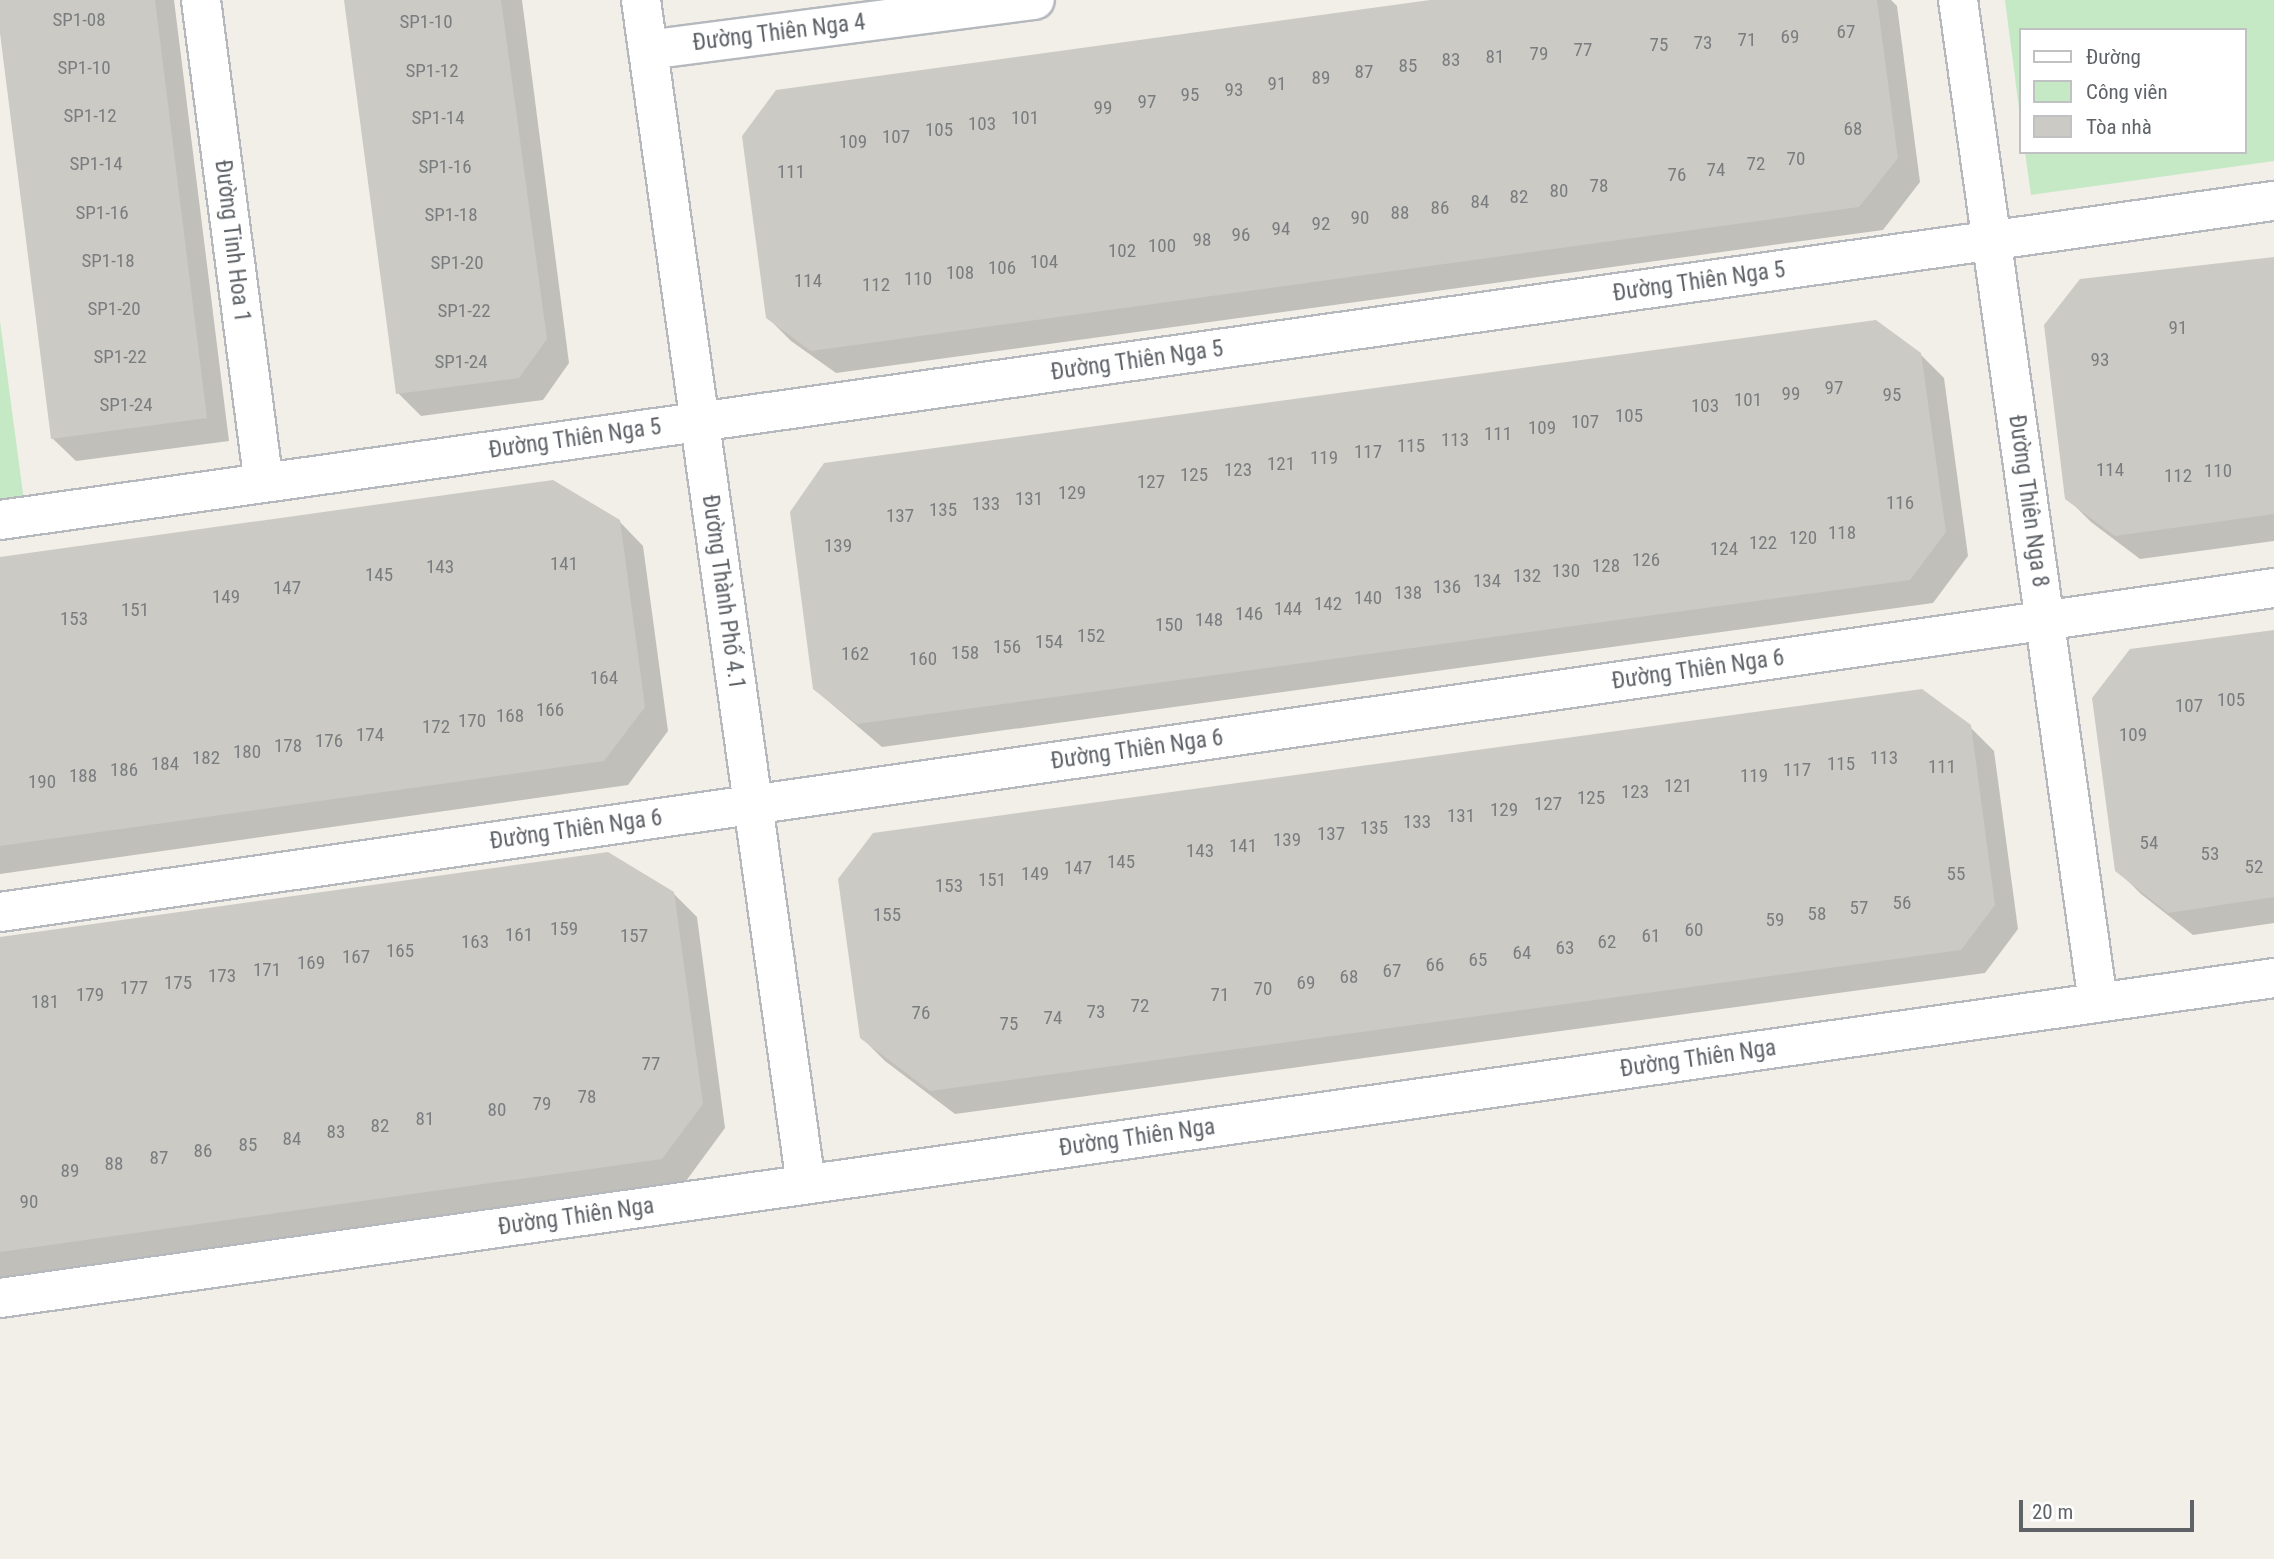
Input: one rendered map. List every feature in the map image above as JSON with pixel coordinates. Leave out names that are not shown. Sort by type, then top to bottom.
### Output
[{"type":"street","name":"Đường Tinh Hoa 1","points":[[201,0],[264,482]]},
{"type":"street","name":"Đường Thành Phố 4.1","points":[[641,0],[806,1185]]},
{"type":"street","name":"Đường Thiên Nga 4","points":[[648,50],[1035,0]]},
{"type":"street","name":"Đường Thiên Nga 8","points":[[1958,0],[2098,1002]]},
{"type":"street","name":"Đường Thiên Nga 5","points":[[0,520],[2274,201]]},
{"type":"street","name":"Đường Thiên Nga 6","points":[[0,912],[2274,588]]},
{"type":"street","name":"Đường Thiên Nga","points":[[0,1298],[2274,978]]},
{"type":"green space","points":[[2005,0],[2274,0],[2274,161],[2031,195],[2025,154],[2246,154],[2246,28],[2018,28],[2018,101]]},
{"type":"green space","points":[[0,321],[26,516],[0,520]]},
{"type":"building","points":[[0,0],[155,0],[207,418],[51,439],[0,33]]},
{"type":"building","points":[[344,0],[501,0],[547,339],[519,378],[396,394]]},
{"type":"building","points":[[1430,0],[1877,0],[1898,158],[1859,207],[811,351],[766,318],[742,136],[776,90]]},
{"type":"building","points":[[2274,257],[2274,514],[2115,536],[2065,499],[2044,325],[2080,279]]},
{"type":"building","points":[[1876,320],[1921,353],[1946,532],[1910,580],[857,724],[813,689],[790,512],[824,463]]},
{"type":"building","points":[[553,480],[620,520],[645,707],[604,761],[0,846],[0,557]]},
{"type":"building","points":[[2274,630],[2274,897],[2168,913],[2115,871],[2092,698],[2130,649]]},
{"type":"building","points":[[1922,689],[1971,725],[1995,905],[1961,950],[930,1091],[860,1038],[838,879],[873,833]]},
{"type":"building","points":[[608,852],[674,892],[703,1104],[662,1159],[0,1252],[0,937]]}]
